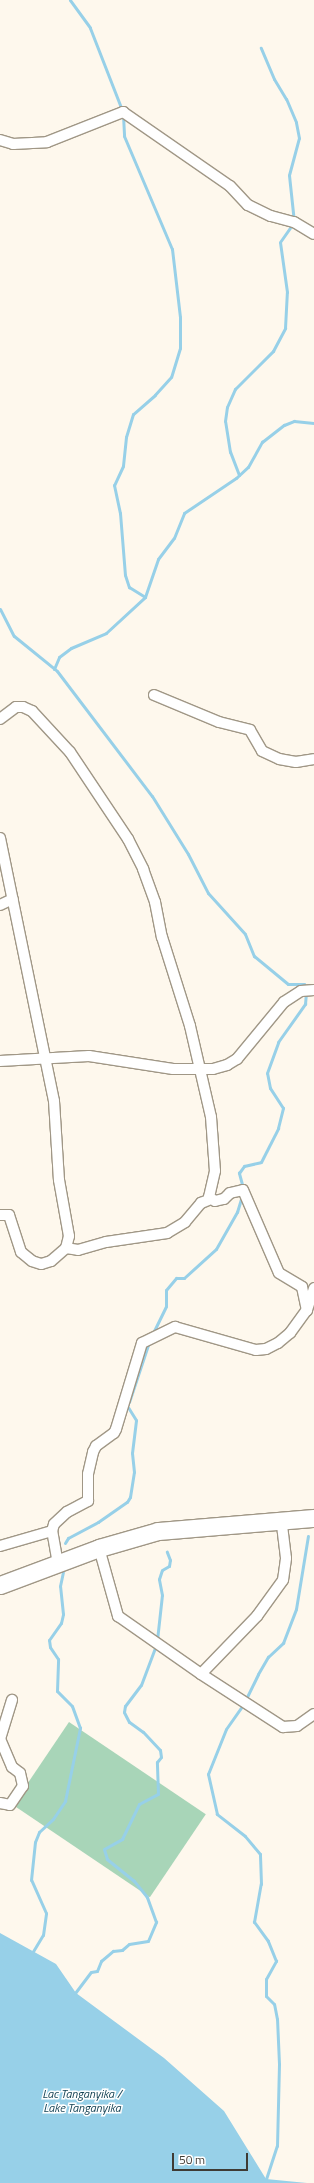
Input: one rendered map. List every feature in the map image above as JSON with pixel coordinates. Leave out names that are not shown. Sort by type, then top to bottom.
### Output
[{"type":"highway","points":[[0,1585],[99,1548],[158,1531],[314,1518]]},
{"type":"street","points":[[0,140],[13,144],[47,142],[123,112],[230,186],[248,205],[271,216],[294,222],[314,234]]},
{"type":"street","points":[[154,695],[219,722],[250,730],[262,751],[279,759],[296,762],[314,759]]},
{"type":"street","points":[[0,719],[16,707],[23,706],[32,711],[70,752],[128,839],[143,870],[155,902],[162,937],[182,996],[211,1117],[215,1157],[215,1171],[209,1188],[211,1199]]},
{"type":"street","points":[[0,838],[44,1059],[54,1101],[59,1180],[69,1236],[66,1248],[51,1261],[42,1264],[32,1261],[21,1252],[9,1215],[0,1215]]},
{"type":"street","points":[[0,905],[13,899]]},
{"type":"street","points":[[0,1061],[89,1056],[173,1069],[200,1070],[227,1065],[237,1059],[284,1002],[301,991],[314,990]]},
{"type":"street","points":[[66,1248],[78,1250],[106,1242],[167,1233],[186,1222],[201,1203],[211,1199],[224,1199],[230,1193],[244,1190],[279,1273],[302,1287],[307,1310]]},
{"type":"street","points":[[58,1564],[52,1531],[57,1519],[88,1501],[88,1474],[93,1452],[102,1441],[114,1434],[142,1343],[157,1334],[175,1327],[256,1350],[278,1343],[290,1333],[307,1310],[314,1288]]},
{"type":"street","points":[[201,1674],[257,1616],[284,1580],[286,1558],[281,1520]]},
{"type":"street","points":[[0,1546],[52,1531]]},
{"type":"street","points":[[99,1548],[118,1616],[201,1674],[283,1727],[297,1726],[314,1714]]},
{"type":"street","points":[[0,1803],[10,1805],[23,1786],[20,1773],[12,1767],[0,1739],[12,1700]]},
{"type":"green space","points":[[69,1722],[206,1814],[150,1897],[13,1805]]},
{"type":"water","name":"Lac Tanganyika / Lake Tanganyika","points":[[0,1933],[56,1964],[76,1993],[164,2058],[224,2111],[266,2179],[307,2183],[0,2183]]},
{"type":"waterway","points":[[70,0],[90,28],[122,110]]},
{"type":"waterway","points":[[239,475],[230,452],[225,421],[227,407],[235,389],[273,351],[285,328],[287,292],[280,242],[294,222],[289,175],[299,138],[296,122],[286,99],[274,79],[261,48]]},
{"type":"waterway","points":[[123,115],[124,136],[172,249],[180,317],[180,348],[171,377],[155,395],[133,414],[126,437],[123,466],[114,485],[120,513],[125,575],[129,587],[145,597]]},
{"type":"waterway","points":[[54,669],[59,657],[71,648],[106,633],[145,597],[158,559],[174,538],[184,513],[236,478],[248,467],[262,442],[284,425],[294,421],[314,423]]},
{"type":"waterway","points":[[0,609],[14,636],[57,671],[152,796],[188,854],[208,893],[245,934],[254,956],[288,984],[304,984],[305,988]]},
{"type":"waterway","points":[[243,1188],[239,1173],[244,1166],[261,1162],[278,1128],[283,1108],[270,1088],[267,1073],[278,1042],[305,1004],[306,993]]},
{"type":"waterway","points":[[152,1335],[166,1306],[166,1290],[176,1278],[184,1278],[216,1249],[237,1212],[242,1196]]},
{"type":"waterway","points":[[129,1402],[149,1342]]},
{"type":"waterway","points":[[65,1543],[68,1538],[98,1522],[127,1502],[130,1497],[134,1472],[132,1453],[136,1420],[128,1407]]},
{"type":"waterway","points":[[266,2179],[277,2146],[279,2064],[277,2019],[274,2004],[266,1996],[266,1979],[276,1961],[268,1941],[254,1922],[261,1884],[260,1854],[245,1836],[217,1814],[208,1774],[226,1729],[244,1703],[268,1657],[283,1643],[296,1609],[308,1536]]},
{"type":"waterway","points":[[157,1640],[162,1595],[159,1579],[162,1570],[169,1566],[170,1560],[167,1552]]},
{"type":"waterway","points":[[32,1953],[43,1935],[46,1913],[31,1880],[35,1842],[39,1832],[53,1819],[65,1801],[80,1728],[72,1706],[57,1691],[58,1659],[50,1647],[49,1640],[61,1623],[63,1614],[60,1586],[63,1572]]},
{"type":"waterway","points":[[75,1993],[91,1972],[97,1971],[101,1961],[113,1951],[122,1950],[129,1944],[148,1941],[156,1922],[147,1897],[134,1881],[107,1859],[104,1849],[122,1839],[139,1804],[158,1794],[157,1762],[161,1757],[160,1750],[143,1732],[129,1722],[124,1712],[125,1706],[141,1685],[156,1645]]}]
